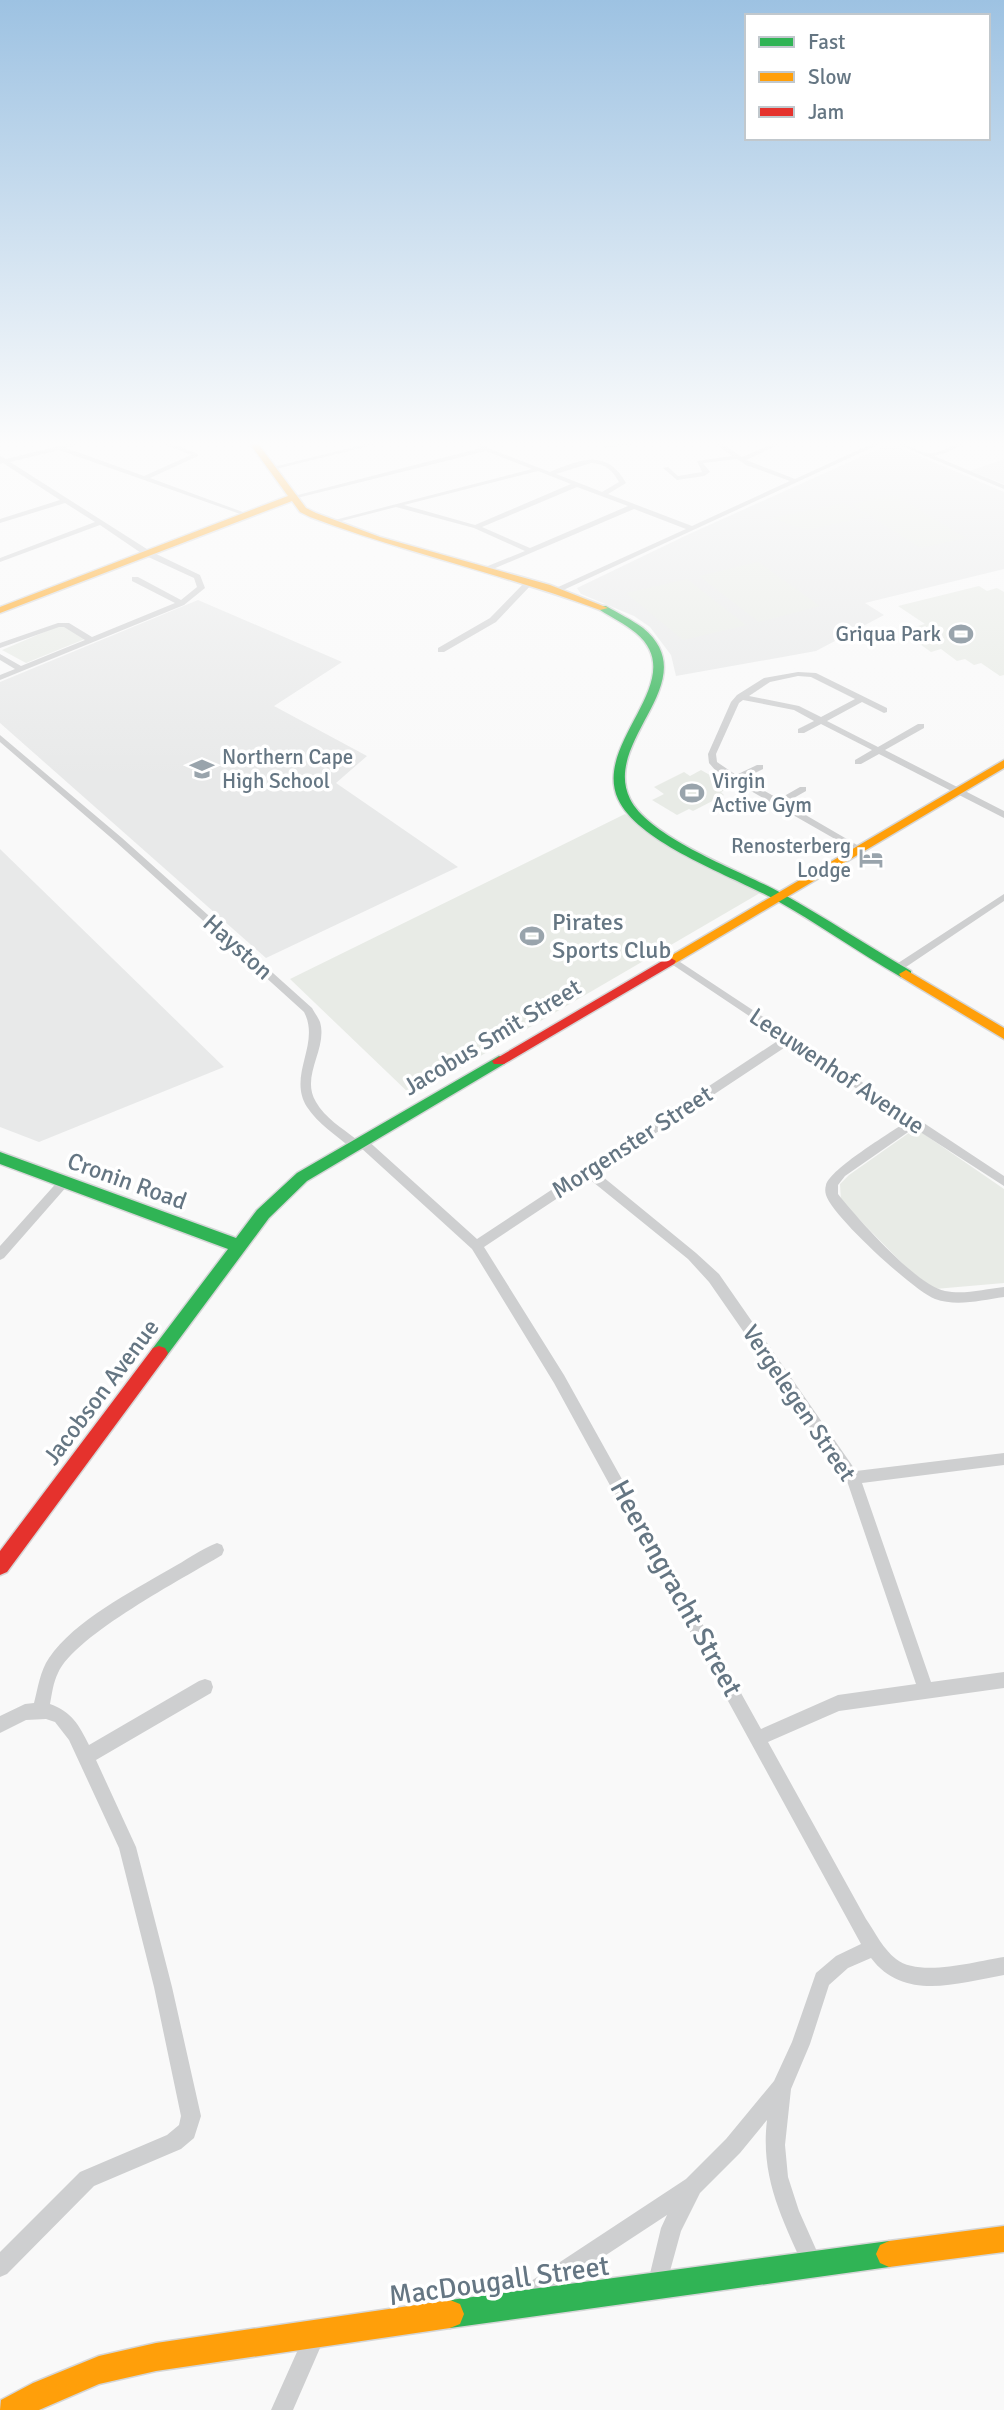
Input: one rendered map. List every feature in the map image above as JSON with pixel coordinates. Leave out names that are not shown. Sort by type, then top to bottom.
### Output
[{"type":"street","points":[[0,560],[18,553]]},
{"type":"street","points":[[0,610],[147,553]]},
{"type":"street","points":[[0,678],[181,603],[198,593],[201,588],[200,581],[149,553]]},
{"type":"street","points":[[426,553],[559,590],[636,628],[650,642],[659,657],[659,682],[620,762],[620,789],[627,805],[642,822],[660,835],[777,897],[1004,1034]]},
{"type":"street","points":[[486,570],[525,553]]},
{"type":"street","points":[[559,590],[639,553]]},
{"type":"street","points":[[135,579],[181,603]]},
{"type":"street","points":[[441,650],[493,620],[530,582]]},
{"type":"street","points":[[0,646],[58,625],[66,625],[91,640]]},
{"type":"street","points":[[0,656],[20,670]]},
{"type":"street","points":[[859,849],[719,769],[712,759],[734,702],[762,681],[802,674],[813,675],[884,709]]},
{"type":"street","points":[[740,697],[789,705],[1004,815]]},
{"type":"street","points":[[801,731],[862,699]]},
{"type":"street","points":[[858,762],[921,726]]},
{"type":"street","name":"Hayston","points":[[0,738],[119,840],[308,1010],[314,1020],[316,1037],[305,1078],[307,1097],[321,1116],[358,1143]]},
{"type":"street","name":"Jacobus Smit Street","points":[[239,1246],[284,1191],[302,1177],[1004,763]]},
{"type":"street","points":[[736,779],[760,767]]},
{"type":"street","points":[[779,803],[803,789]]},
{"type":"street","points":[[896,969],[1004,897]]},
{"type":"street","points":[[990,906],[1004,914]]},
{"type":"street","name":"Leeuwenhof Avenue","points":[[671,958],[1004,1182]]},
{"type":"street","name":"Morgenster Street","points":[[476,1246],[789,1039]]},
{"type":"street","points":[[914,1122],[841,1173],[832,1184],[832,1195],[908,1274],[932,1293],[950,1297],[1004,1292]]},
{"type":"street","name":"Heerengracht Street","points":[[358,1143],[476,1246],[559,1379],[874,1947],[890,1965],[910,1975],[939,1976],[1004,1966]]},
{"type":"street","name":"Cronin Road","points":[[0,1158],[239,1246]]},
{"type":"street","name":"Vergelegen Street","points":[[588,1171],[692,1256],[714,1278],[853,1478],[926,1691]]},
{"type":"street","points":[[0,1255],[64,1182]]},
{"type":"street","name":"Jacobson Avenue","points":[[0,1566],[239,1246]]},
{"type":"street","points":[[853,1478],[1004,1459]]},
{"type":"street","points":[[41,1710],[52,1669],[62,1653],[76,1640],[217,1550]]},
{"type":"street","points":[[759,1738],[838,1703],[1004,1680]]},
{"type":"street","points":[[85,1757],[205,1687]]},
{"type":"street","points":[[0,1725],[25,1712],[41,1710],[53,1713],[67,1723],[85,1757],[127,1847],[163,1987],[191,2121],[187,2131],[174,2142],[87,2179],[0,2267]]},
{"type":"street","points":[[511,2306],[693,2186],[733,2146],[781,2088],[802,2044],[822,1979],[842,1962],[874,1947]]},
{"type":"street","points":[[781,2088],[776,2137],[779,2183],[813,2265]]},
{"type":"street","points":[[657,2286],[671,2228],[693,2186]]},
{"type":"street","name":"MacDougall Street","points":[[11,2410],[43,2393],[99,2370],[156,2357],[316,2332],[1004,2239]]},
{"type":"street","points":[[282,2410],[316,2332]]},
{"type":"shaded area","points":[[649,553],[1004,553],[1004,569],[865,603],[884,615],[816,651],[676,676],[671,655],[650,627],[634,616],[581,594],[577,588]]},
{"type":"shaded area","points":[[758,562],[820,606],[759,622],[699,576]]},
{"type":"shaded area","points":[[687,579],[747,625],[683,640],[626,593]]},
{"type":"shaded area","name":"Griqua Park","points":[[979,586],[987,591],[997,588],[1004,592],[1004,675],[1000,676],[981,663],[974,665],[965,659],[957,661],[941,649],[931,652],[917,642],[925,639],[911,628],[925,624],[898,606]]},
{"type":"shaded area","name":"Northern Cape High School","points":[[198,600],[342,662],[274,706],[367,756],[336,783],[458,867],[266,958],[0,723],[0,682]]},
{"type":"shaded area","points":[[61,625],[67,625],[85,639],[26,663],[2,650]]},
{"type":"shaded area","name":"Virgin Active Gym","points":[[701,770],[731,787],[721,792],[724,795],[693,811],[689,809],[677,815],[652,800],[664,794],[654,787],[684,772],[690,776]]},
{"type":"shaded area","name":"Pirates Sports Club","points":[[625,814],[671,844],[760,893],[412,1096],[290,979]]},
{"type":"shaded area","points":[[0,849],[224,1067],[39,1142],[0,1127]]},
{"type":"shaded area","points":[[913,1130],[921,1132],[1004,1189],[1004,1283],[935,1289],[909,1270],[841,1201],[840,1184],[849,1175]]},
{"type":"traffic: fast","points":[[603,608],[641,631],[657,655],[659,678],[650,702],[624,750],[618,774],[624,799],[635,814],[652,829],[694,855],[779,897],[906,974]]},
{"type":"traffic: fast","points":[[159,1353],[263,1214],[302,1177],[499,1061]]},
{"type":"traffic: fast","points":[[0,1158],[239,1246]]},
{"type":"traffic: fast","points":[[450,2314],[889,2254]]},
{"type":"traffic: slow","points":[[60,587],[147,553]]},
{"type":"traffic: slow","points":[[428,553],[547,587],[603,608]]},
{"type":"traffic: slow","points":[[0,610],[68,583]]},
{"type":"traffic: slow","points":[[669,961],[1004,763]]},
{"type":"traffic: slow","points":[[906,974],[1004,1034]]},
{"type":"traffic: slow","points":[[889,2254],[1004,2239]]},
{"type":"traffic: slow","points":[[11,2410],[43,2393],[99,2370],[156,2357],[450,2314]]},
{"type":"traffic: jam","points":[[499,1061],[669,961]]},
{"type":"traffic: jam","points":[[0,1566],[159,1353]]},
{"type":"place","name":"Griqua Park","points":[[961,634]]},
{"type":"place","name":"Northern Cape High School","points":[[202,769]]},
{"type":"place","name":"Virgin Active Gym","points":[[692,793]]},
{"type":"place","name":"Renosterberg Lodge","points":[[871,858]]},
{"type":"place","name":"Pirates Sports Club","points":[[532,936]]}]
